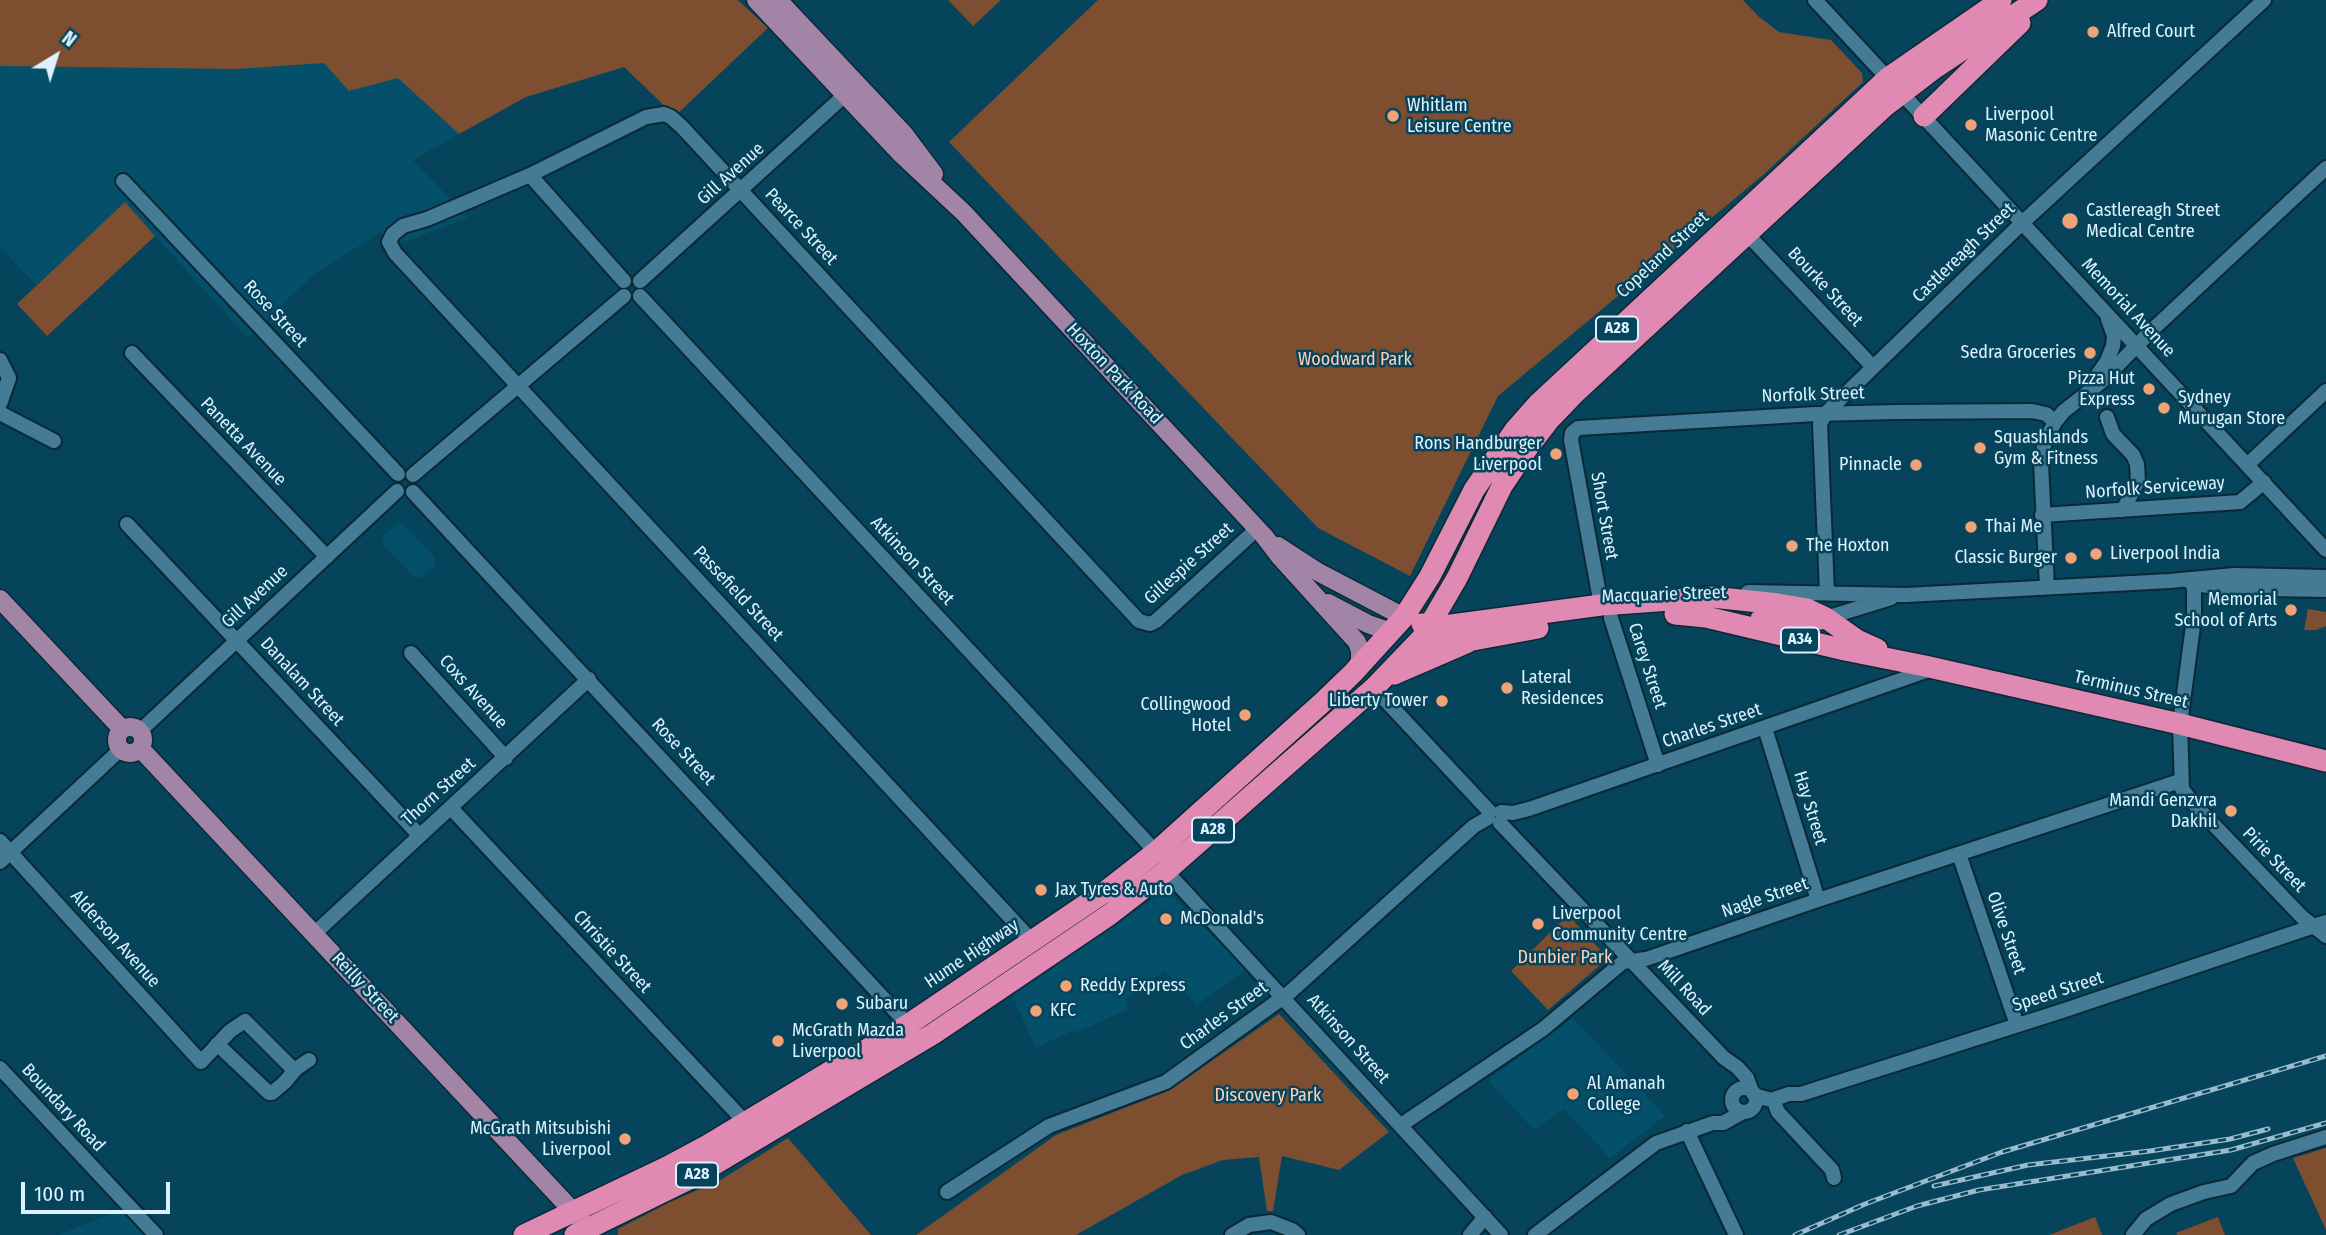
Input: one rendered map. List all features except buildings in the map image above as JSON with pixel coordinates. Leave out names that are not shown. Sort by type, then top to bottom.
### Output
[{"type":"highway","name":"Copeland Street","points":[[1397,624],[1430,576],[1474,490],[1515,430],[1538,404],[1895,85],[2001,0]]},
{"type":"highway","name":"Copeland Street","points":[[1426,632],[1457,579],[1502,486],[1549,420],[1748,234],[1895,85],[2029,5]]},
{"type":"highway","points":[[1924,116],[2021,22],[2029,5]]},
{"type":"highway","points":[[1457,579],[1454,592],[1458,610],[1469,618],[1487,621]]},
{"type":"highway","name":"Macquarie Street","points":[[1426,632],[1487,621],[1606,612],[1712,597]]},
{"type":"highway","name":"Terminus Street","points":[[1712,597],[1793,606],[1826,618],[1857,640],[1929,667]]},
{"type":"highway","name":"Macquarie Street","points":[[1426,632],[1473,640],[1606,612],[1720,613],[1790,623],[1826,618]]},
{"type":"highway","name":"Terminus Street","points":[[1675,614],[1706,617],[1929,667],[2180,724],[2326,761]]},
{"type":"highway","name":"A34","points":[[1397,624],[1426,632]]},
{"type":"highway","name":"Hume Highway","points":[[586,1233],[693,1177],[915,1033],[1109,915],[1353,673],[1397,624]]},
{"type":"highway","name":"Hume Highway","points":[[524,1235],[667,1167],[915,1033],[1032,941],[1106,891],[1161,861],[1378,684],[1426,632]]},
{"type":"highway","points":[[1378,684],[1473,640]]},
{"type":"main road","name":"Hoxton Park Road","points":[[756,0],[854,88]]},
{"type":"main road","name":"Hoxton Park Road","points":[[778,0],[854,88],[902,155],[964,213],[1261,532],[1358,644],[1360,661],[1353,673]]},
{"type":"main road","name":"Hoxton Park Road","points":[[1261,532],[1397,624]]},
{"type":"main road","name":"Hoxton Park Road","points":[[1301,581],[1332,605],[1368,624],[1397,624]]},
{"type":"main road","name":"Reilly Street","points":[[0,599],[134,736],[573,1212],[586,1233]]},
{"type":"main road","points":[[121,749],[132,752],[134,736]]},
{"type":"street","name":"Memorial Avenue","points":[[1815,0],[2326,550]]},
{"type":"street","name":"Castlereagh Street","points":[[1826,413],[2022,223],[2264,0]]},
{"type":"street","name":"Gill Avenue","points":[[640,289],[741,191],[854,88]]},
{"type":"street","name":"Pearce Street","points":[[415,273],[395,253],[389,242],[393,234],[403,226],[427,219],[530,175],[646,117],[664,114],[677,123],[1134,616],[1144,623]]},
{"type":"street","points":[[2047,587],[2042,515],[2042,452],[2056,422],[2064,411],[2101,382],[2326,168]]},
{"type":"street","points":[[530,175],[624,281]]},
{"type":"street","name":"Rose Street","points":[[123,181],[406,475]]},
{"type":"street","name":"Bourke Street","points":[[1748,234],[1874,367]]},
{"type":"street","name":"Passefield Street","points":[[415,273],[1032,941]]},
{"type":"street","points":[[633,278],[640,289],[632,300],[624,296],[621,288],[624,281],[633,278]]},
{"type":"street","name":"Atkinson Street","points":[[640,289],[1502,1235]]},
{"type":"street","points":[[406,475],[417,485],[413,492],[403,494],[397,491],[394,484],[519,385],[624,296]]},
{"type":"street","points":[[2086,393],[2107,361],[2113,346],[2114,336],[2104,310]]},
{"type":"street","name":"Panetta Avenue","points":[[132,353],[327,557]]},
{"type":"street","points":[[0,360],[9,378],[0,404]]},
{"type":"street","points":[[2247,465],[2326,391]]},
{"type":"street","name":"Norfolk Street","points":[[1572,433],[1578,428],[1826,413],[2032,411],[2046,414],[2056,422]]},
{"type":"street","points":[[0,413],[54,441]]},
{"type":"street","points":[[1826,413],[1820,424],[1827,592]]},
{"type":"street","points":[[2107,417],[2113,434],[2133,455],[2137,464],[2138,481],[2123,509]]},
{"type":"street","name":"Short Street","points":[[1572,433],[1571,440],[1606,612]]},
{"type":"street","name":"Norfolk Serviceway","points":[[2042,515],[2240,502],[2264,482]]},
{"type":"street","name":"Gill Avenue","points":[[134,736],[397,491]]},
{"type":"street","name":"Rose Street","points":[[413,492],[915,1033]]},
{"type":"street","name":"Danalam Street","points":[[127,524],[420,836]]},
{"type":"street","name":"Gillespie Street","points":[[1144,623],[1156,621],[1261,532]]},
{"type":"street","name":"Macquarie Street","points":[[1712,597],[1746,592],[1906,595],[2189,581],[2234,575],[2326,577]]},
{"type":"street","points":[[2180,781],[2180,724],[2194,618],[2189,581]]},
{"type":"street","name":"Macquarie Street","points":[[2189,581],[2269,589],[2326,590]]},
{"type":"street","name":"Macquarie Street","points":[[1826,618],[1906,595]]},
{"type":"street","name":"Carey Street","points":[[1606,612],[1658,765]]},
{"type":"street","name":"Coxs Avenue","points":[[411,653],[506,758]]},
{"type":"street","name":"Charles Street","points":[[947,1192],[1049,1126],[1166,1082],[1283,996],[1474,826],[1495,816],[1529,808],[1658,765],[1929,667]]},
{"type":"street","name":"Thorn Street","points":[[315,933],[589,679]]},
{"type":"street","name":"Mill Road","points":[[1378,684],[1495,816],[1724,1058],[1737,1067],[1753,1094]]},
{"type":"street","name":"Hay Street","points":[[1765,727],[1818,900]]},
{"type":"street","points":[[5,857],[121,749]]},
{"type":"street","name":"Nagle Street","points":[[1401,1125],[1543,1029],[1623,962],[1646,959],[2180,781]]},
{"type":"street","name":"Pirie Street","points":[[2180,781],[2182,789],[2193,803],[2320,925],[2326,936]]},
{"type":"street","name":"Christie Street","points":[[451,808],[746,1123]]},
{"type":"street","name":"Alderson Avenue","points":[[0,841],[5,857],[201,1062],[218,1044]]},
{"type":"street","name":"Olive Street","points":[[1959,853],[2017,1025]]},
{"type":"street","name":"Speed Street","points":[[1535,1235],[1640,1154],[1657,1143],[1687,1131],[1713,1122],[1723,1123],[1747,1111],[1776,1107],[1801,1094],[2320,925]]},
{"type":"street","points":[[295,1070],[245,1021],[218,1044],[269,1093],[309,1059]]},
{"type":"street","name":"Mill Road","points":[[1724,1058],[1732,1078],[1733,1097]]},
{"type":"street","name":"Boundary Road","points":[[0,1068],[156,1235]]},
{"type":"street","name":"Speed Street","points":[[1733,1097],[1743,1089],[1771,1100],[1789,1094],[1801,1094]]},
{"type":"street","points":[[1733,1097],[1736,1109],[1747,1111],[1755,1102],[1753,1094]]},
{"type":"street","points":[[1713,1122],[1733,1097]]},
{"type":"street","points":[[1776,1107],[1832,1170],[1833,1178]]},
{"type":"street","points":[[1687,1131],[1736,1235]]},
{"type":"street","points":[[2133,1235],[2146,1219],[2171,1204],[2231,1186],[2253,1163],[2326,1137]]},
{"type":"street","points":[[1470,1235],[1485,1217]]},
{"type":"street","points":[[1231,1235],[1249,1225],[1271,1222],[1298,1235]]},
{"type":"shaded area","points":[[324,63],[349,91],[398,78],[459,134],[413,160],[468,218],[404,242],[380,233],[313,275],[248,338],[125,203],[36,285],[0,247],[0,65]]},
{"type":"shaded area","points":[[397,523],[404,524],[435,558],[435,565],[420,578],[414,577],[382,543],[383,537]]},
{"type":"shaded area","points":[[1162,893],[1169,893],[1247,969],[1197,1005],[1165,971],[1125,1000],[1128,1009],[1036,1048],[1012,996]]},
{"type":"shaded area","name":"Al Amanah College","points":[[1573,1018],[1665,1116],[1610,1158],[1564,1109],[1534,1130],[1488,1080]]},
{"type":"shaded area","points":[[121,1210],[145,1235],[58,1235]]},
{"type":"green space","points":[[0,0],[738,0],[768,28],[675,116],[624,67],[526,97],[459,134],[398,78],[349,91],[324,63],[237,69],[0,66]]},
{"type":"green space","points":[[948,0],[1001,0],[973,26]]},
{"type":"green space","name":"Woodward Park","points":[[1098,0],[1743,0],[1779,32],[1831,40],[1862,73],[1863,82],[1763,175],[1498,396],[1410,576],[1318,528],[949,142]]},
{"type":"green space","points":[[125,202],[155,236],[47,336],[17,304]]},
{"type":"green space","points":[[2308,609],[2326,612],[2326,626],[2316,630],[2304,630]]},
{"type":"green space","name":"Dunbier Park","points":[[1568,915],[1606,956],[1605,961],[1548,1010],[1511,971]]},
{"type":"green space","name":"Discovery Park","points":[[1279,1014],[1389,1132],[1339,1170],[1282,1156],[1273,1211],[1267,1211],[1259,1157],[1223,1160],[1182,1175],[1076,1235],[916,1235],[1056,1135],[1170,1090]]},
{"type":"green space","points":[[788,1138],[871,1235],[618,1235],[618,1229],[719,1181]]},
{"type":"green space","points":[[2326,1148],[2326,1230],[2293,1158]]},
{"type":"green space","points":[[2095,1217],[2102,1235],[2049,1235]]},
{"type":"green space","points":[[2218,1217],[2225,1235],[2176,1233]]},
{"type":"railway","points":[[1795,1235],[1865,1204],[2002,1152],[2326,1056]]},
{"type":"railway","points":[[1839,1235],[1917,1206],[1979,1190],[2231,1150],[2326,1123]]},
{"type":"railway","points":[[1934,1186],[2028,1165],[2150,1151],[2230,1139],[2268,1129]]},
{"type":"place","name":"Alfred Court","points":[[2093,32]]},
{"type":"place","name":"Whitlam Leisure Centre","points":[[1393,116]]},
{"type":"place","name":"Liverpool Masonic Centre","points":[[1971,125]]},
{"type":"place","name":"Castlereagh Street Medical Centre","points":[[2070,221]]},
{"type":"place","name":"Sedra Groceries","points":[[2090,353]]},
{"type":"place","name":"Pizza Hut Express","points":[[2149,389]]},
{"type":"place","name":"Sydney Murugan Store","points":[[2164,408]]},
{"type":"place","name":"Squashlands Gym & Fitness","points":[[1980,448]]},
{"type":"place","name":"Rons Handburger Liverpool","points":[[1556,454]]},
{"type":"place","name":"Pinnacle","points":[[1916,465]]},
{"type":"place","name":"Thai Me","points":[[1971,527]]},
{"type":"place","name":"The Hoxton","points":[[1792,546]]},
{"type":"place","name":"Liverpool India","points":[[2096,554]]},
{"type":"place","name":"Classic Burger","points":[[2071,558]]},
{"type":"place","name":"Memorial School of Arts","points":[[2291,610]]},
{"type":"place","name":"Lateral Residences","points":[[1507,688]]},
{"type":"place","name":"Liberty Tower","points":[[1442,701]]},
{"type":"place","name":"Collingwood Hotel","points":[[1245,715]]},
{"type":"place","name":"Mandi Genzvra Dakhil","points":[[2231,811]]},
{"type":"place","name":"Jax Tyres & Auto","points":[[1041,890]]},
{"type":"place","name":"McDonald's","points":[[1166,919]]},
{"type":"place","name":"Liverpool Community Centre","points":[[1538,924]]},
{"type":"place","name":"Reddy Express","points":[[1066,986]]},
{"type":"place","name":"Subaru","points":[[842,1004]]},
{"type":"place","name":"KFC","points":[[1036,1011]]},
{"type":"place","name":"McGrath Mazda Liverpool","points":[[778,1041]]},
{"type":"place","name":"Al Amanah College","points":[[1573,1094]]},
{"type":"place","name":"McGrath Mitsubishi Liverpool","points":[[625,1139]]}]
